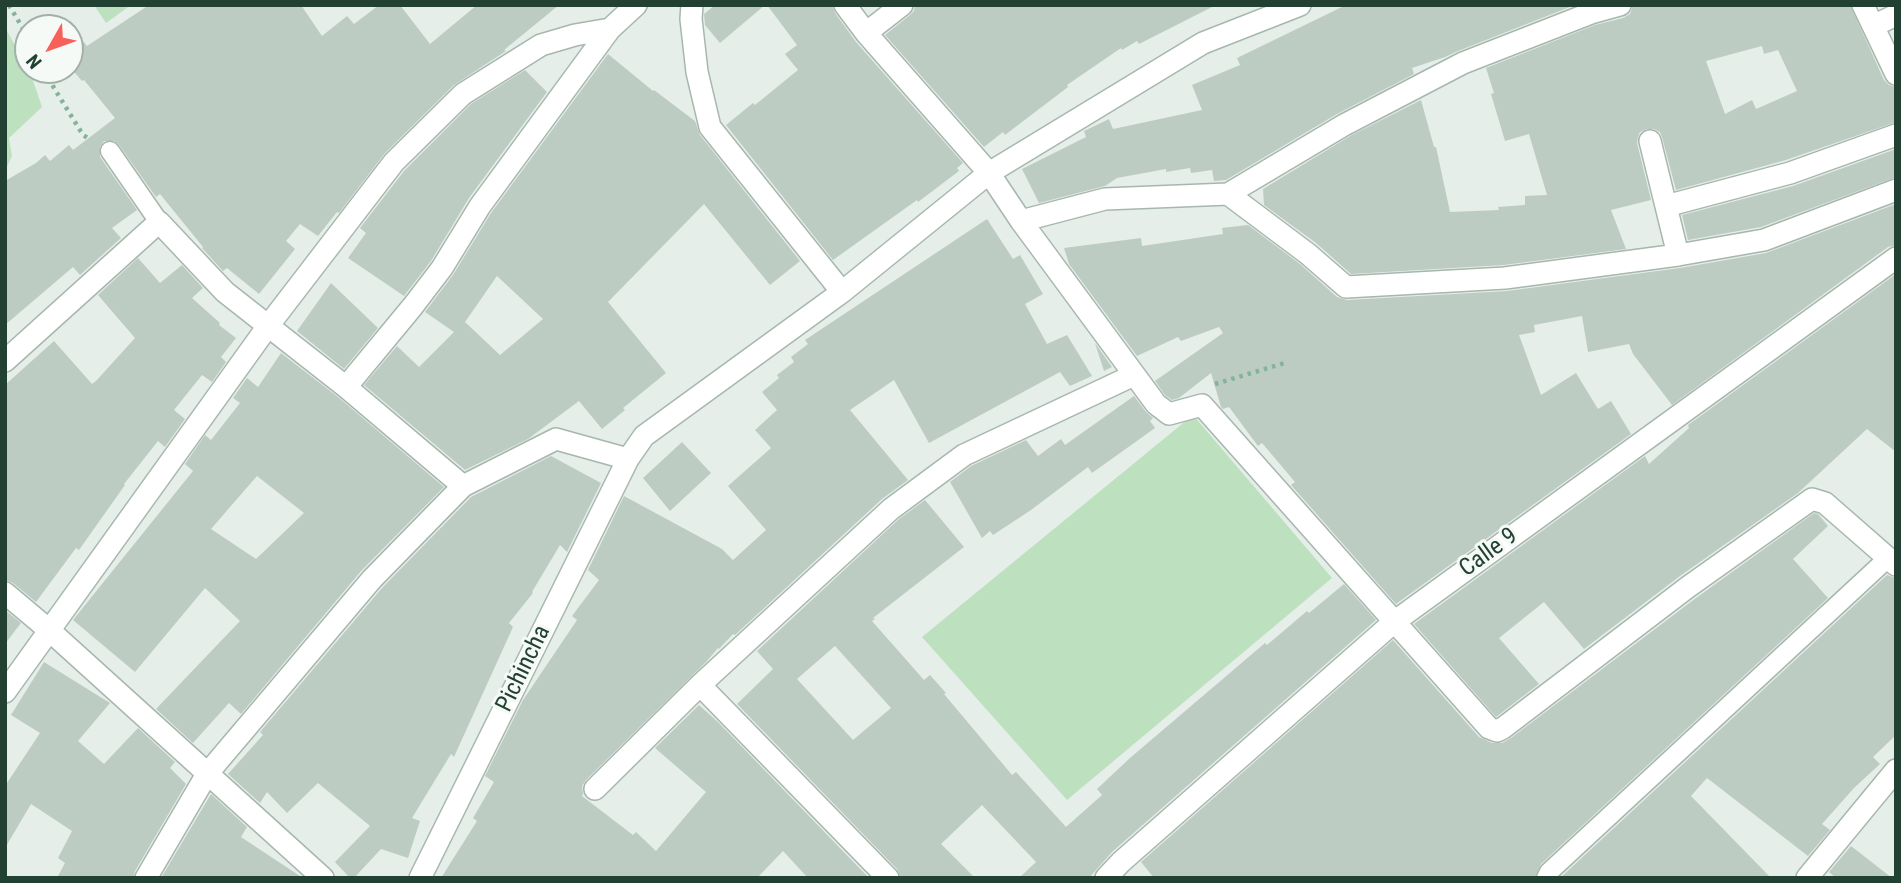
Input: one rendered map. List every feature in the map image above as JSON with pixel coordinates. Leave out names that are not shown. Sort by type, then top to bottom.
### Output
[{"type":"street","points":[[346,387],[442,268],[480,206],[610,29],[636,5]]},
{"type":"street","points":[[692,5],[697,72],[710,127],[842,292]]},
{"type":"street","points":[[845,5],[866,33],[989,173],[1021,221],[1156,404],[1169,414],[1202,405],[1489,728],[1497,731],[1514,720],[1688,587],[1812,499],[1825,503],[1893,557]]},
{"type":"street","points":[[866,33],[902,5]]},
{"type":"street","name":"Pichincha","points":[[420,878],[628,459],[644,436],[842,292],[989,173],[1203,43],[1300,5]]},
{"type":"street","points":[[1021,221],[1105,199],[1228,194],[1344,125],[1463,64],[1591,13],[1620,5]]},
{"type":"street","points":[[1863,5],[1896,74]]},
{"type":"street","points":[[1873,26],[1896,15]]},
{"type":"street","points":[[5,692],[268,326],[394,162],[463,94],[541,45],[610,29]]},
{"type":"street","points":[[1666,206],[1790,173],[1896,135]]},
{"type":"street","points":[[1650,141],[1678,256]]},
{"type":"street","points":[[1228,194],[1308,254],[1346,287],[1505,278],[1678,256],[1764,240],[1896,190]]},
{"type":"street","points":[[5,362],[159,222],[225,292],[346,387],[463,486]]},
{"type":"street","name":"Calle 9","points":[[1106,878],[1394,622],[1896,258]]},
{"type":"street","points":[[596,789],[700,685],[891,509],[964,454],[1133,375]]},
{"type":"street","points":[[146,878],[207,774],[372,579],[463,486],[556,439],[628,459]]},
{"type":"street","points":[[5,593],[323,878]]},
{"type":"street","points":[[700,685],[888,878]]},
{"type":"street","points":[[1807,878],[1896,770]]},
{"type":"lane","points":[[110,151],[159,222]]},
{"type":"lane","points":[[1546,878],[1549,872],[1893,557]]},
{"type":"path","points":[[52,84],[83,135],[110,151]]},
{"type":"path","points":[[1202,405],[1212,385],[1288,362]]},
{"type":"green space","points":[[94,5],[131,5],[106,23]]},
{"type":"green space","points":[[5,27],[14,44],[14,84],[34,84],[42,107],[9,138],[12,156],[5,171]]},
{"type":"green space","points":[[1193,415],[1332,578],[1067,800],[922,637]]},
{"type":"building","points":[[149,5],[301,5],[322,36],[347,16],[354,24],[379,5],[400,5],[430,44],[477,5],[559,5],[504,50],[506,51],[454,85],[385,153],[318,236],[300,224],[286,241],[295,249],[259,294],[227,268],[223,271],[160,194],[156,197],[119,145],[114,141],[104,141],[100,147],[100,157],[137,210],[112,228],[121,238],[80,275],[73,267],[5,325],[5,181],[45,155],[50,161],[69,145],[73,150],[115,118],[84,80],[84,42],[87,46]]},
{"type":"building","points":[[715,5],[765,5],[720,43],[705,25],[704,14]]},
{"type":"building","points":[[767,5],[832,5],[856,42],[963,163],[957,168],[959,171],[918,202],[917,200],[833,260],[726,125],[798,70],[785,54],[797,45]]},
{"type":"building","points":[[915,5],[1216,5],[1139,44],[1137,41],[1122,50],[1121,48],[1067,85],[1068,87],[1005,135],[1003,132],[984,147],[885,35],[914,11]]},
{"type":"building","points":[[1346,5],[1575,5],[1412,68],[1414,74],[1337,114],[1226,180],[1214,181],[1212,170],[1191,173],[1190,168],[1166,172],[1166,169],[1117,178],[1105,186],[1039,203],[1022,169],[1086,137],[1084,131],[1109,119],[1113,129],[1202,110],[1192,85],[1240,65],[1237,58]]},
{"type":"building","points":[[1633,5],[1850,5],[1884,80],[1896,87],[1896,122],[1786,160],[1676,190],[1660,132],[1646,129],[1640,132],[1637,143],[1651,200],[1611,210],[1626,249],[1504,265],[1351,274],[1316,243],[1264,205],[1263,189],[1350,136],[1421,100],[1436,147],[1450,212],[1499,210],[1498,207],[1525,205],[1525,196],[1547,195],[1529,134],[1505,141],[1486,68],[1630,14]],"holes":[[[1762,46],[1764,54],[1778,50],[1797,91],[1756,109],[1752,100],[1725,114],[1706,61]]]},
{"type":"building","points":[[608,54],[695,121],[700,135],[800,261],[770,285],[704,204],[608,302],[666,373],[602,429],[579,401],[528,439],[465,470],[364,385],[397,346],[419,367],[454,332],[425,312],[453,275],[491,213]],"holes":[[[497,276],[543,319],[500,355],[465,322]]]},
{"type":"building","points":[[525,70],[547,92],[469,198],[431,261],[404,296],[348,258],[366,233],[360,228],[404,171],[471,104]]},
{"type":"building","points":[[1896,149],[1896,177],[1761,227],[1688,240],[1682,215],[1793,186]]},
{"type":"building","points":[[1896,204],[1896,245],[1888,247],[1672,405],[1633,354],[1629,344],[1588,352],[1582,316],[1534,325],[1535,332],[1519,335],[1541,395],[1576,373],[1598,409],[1611,401],[1631,434],[1396,604],[1291,485],[1295,482],[1262,443],[1258,446],[1229,407],[1221,407],[1211,373],[1179,398],[1172,400],[1155,381],[1223,333],[1219,327],[1181,341],[1178,337],[1137,356],[1069,264],[1064,248],[1141,238],[1142,246],[1223,234],[1222,228],[1248,225],[1300,264],[1337,297],[1347,300],[1507,291],[1680,268],[1766,253]]},
{"type":"building","points":[[987,219],[1013,259],[1020,255],[1043,294],[1025,304],[1047,344],[1067,335],[1092,376],[1070,386],[1060,372],[929,443],[894,380],[850,410],[908,480],[882,499],[718,648],[582,786],[582,796],[633,835],[636,832],[656,851],[706,792],[655,748],[699,705],[869,878],[808,878],[783,851],[757,878],[441,878],[477,821],[473,818],[494,782],[485,776],[523,700],[577,620],[572,616],[599,580],[588,570],[624,496],[722,549],[733,560],[766,530],[728,486],[771,448],[755,430],[777,410],[762,392],[779,378],[777,375],[794,362],[791,357],[808,344],[805,340]]},
{"type":"building","points":[[138,258],[160,283],[182,265],[203,288],[192,298],[236,338],[221,357],[226,362],[212,382],[202,375],[174,410],[185,419],[165,447],[158,441],[124,484],[79,550],[76,548],[36,602],[13,583],[5,580],[5,385],[54,341],[92,384],[96,381],[135,338],[98,295]]},
{"type":"building","points":[[1896,274],[1896,452],[1867,429],[1798,493],[1680,576],[1584,649],[1544,602],[1499,638],[1539,684],[1496,717],[1414,624],[1645,456],[1649,464],[1689,428],[1688,425]]},
{"type":"building","points":[[331,283],[378,328],[344,369],[297,331]]},
{"type":"building","points":[[1095,343],[1112,367],[1104,371]]},
{"type":"building","points":[[281,353],[338,397],[444,487],[362,570],[241,714],[229,703],[193,743],[156,709],[240,621],[205,588],[135,672],[73,620],[193,471],[185,464],[205,435],[211,440],[240,403],[233,398],[247,378],[258,387]],"holes":[[[257,476],[304,513],[256,559],[211,529]]]},
{"type":"building","points":[[1134,396],[1153,418],[1150,421],[1155,428],[1092,473],[1088,467],[1031,510],[993,535],[990,531],[982,538],[950,482],[971,466],[1026,440],[1038,456],[1061,439],[1065,445]]},
{"type":"building","points":[[682,442],[711,473],[670,511],[643,478]]},
{"type":"building","points":[[551,456],[601,483],[567,552],[560,545],[533,593],[509,623],[513,627],[454,757],[451,754],[412,818],[420,821],[408,858],[381,849],[354,878],[350,878],[335,862],[370,826],[318,783],[287,813],[267,792],[260,803],[228,774],[263,735],[260,732],[382,588],[471,497]]},
{"type":"building","points":[[925,500],[964,547],[872,621],[924,680],[930,675],[1012,775],[1016,772],[1066,827],[1102,795],[1097,789],[1130,758],[1265,643],[1267,645],[1344,584],[1376,620],[1112,852],[1089,878],[1019,878],[1036,862],[982,805],[941,844],[975,878],[901,878],[897,869],[737,704],[773,669],[757,651],[899,519]],"holes":[[[835,646],[891,708],[853,740],[797,679]]]},
{"type":"building","points":[[1814,513],[1828,526],[1793,559],[1828,598],[1541,864],[1535,878],[1154,878],[1141,862],[1393,640],[1479,737],[1492,743],[1502,743]]},
{"type":"building","points":[[1887,575],[1896,578],[1896,735],[1873,757],[1880,764],[1822,824],[1830,830],[1808,856],[1707,778],[1691,796],[1771,878],[1560,878]]},
{"type":"building","points":[[5,610],[21,623],[5,644]]},
{"type":"building","points":[[44,662],[110,703],[78,741],[104,764],[138,728],[175,762],[170,768],[186,784],[133,878],[57,878],[65,863],[58,858],[72,831],[31,804],[5,848],[5,786],[40,733],[11,715]]},
{"type":"building","points":[[211,794],[247,827],[241,837],[303,878],[161,878]]},
{"type":"building","points":[[1851,846],[1892,878],[1836,878],[1829,872]]}]
